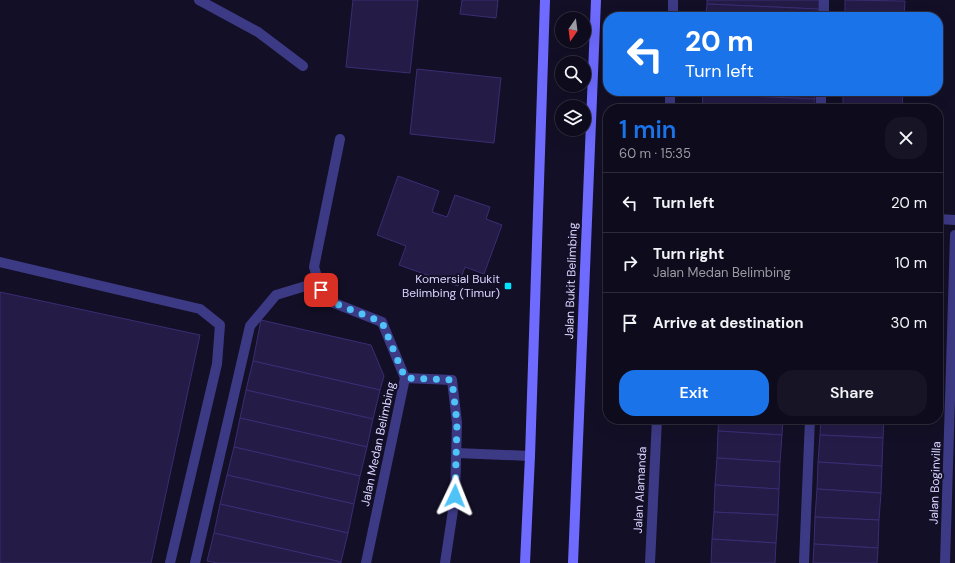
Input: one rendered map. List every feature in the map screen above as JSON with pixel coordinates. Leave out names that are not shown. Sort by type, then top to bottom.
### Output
[{"type":"main road","points":[[525,563],[545,0]]},
{"type":"main road","name":"Jalan Bukit Belimbing","points":[[573,563],[596,0]]},
{"type":"street","points":[[199,0],[258,32],[303,66]]},
{"type":"street","points":[[673,0],[673,12]]},
{"type":"street","points":[[824,0],[824,12]]},
{"type":"street","name":"Jalan Medan Belimbing","points":[[340,138],[314,267],[318,282],[324,299],[382,322],[405,378],[366,563]]},
{"type":"street","points":[[943,219],[955,220]]},
{"type":"street","name":"Jalan Boginvilla","points":[[945,563],[950,552],[955,235]]},
{"type":"street","points":[[0,262],[200,309],[220,325],[217,364],[170,563]]},
{"type":"street","points":[[195,563],[250,326],[276,295],[318,282]]},
{"type":"street","points":[[405,378],[452,380],[457,423],[457,453],[455,496],[445,563]]},
{"type":"street","name":"Jalan Alamanda","points":[[650,563],[657,424]]},
{"type":"street","points":[[804,563],[810,424]]},
{"type":"street","points":[[457,453],[530,456]]},
{"type":"building","points":[[353,0],[418,0],[410,73],[346,67]]},
{"type":"building","points":[[462,0],[498,0],[496,18],[460,14]]},
{"type":"building","points":[[707,0],[819,0],[819,9],[707,4]]},
{"type":"building","points":[[845,0],[905,1],[904,12],[845,12]]},
{"type":"building","points":[[707,4],[819,9],[819,12],[706,12]]},
{"type":"building","points":[[417,69],[501,78],[494,143],[410,134]]},
{"type":"building","points":[[703,96],[748,96],[815,99],[814,104],[702,104]]},
{"type":"building","points":[[748,96],[815,96],[815,99]]},
{"type":"building","points":[[843,96],[903,96],[902,104],[843,104]]},
{"type":"building","points":[[398,176],[439,191],[432,212],[447,217],[455,195],[490,207],[486,219],[502,225],[484,274],[465,267],[458,286],[399,265],[406,246],[377,235]]},
{"type":"building","points":[[0,292],[200,335],[151,563],[0,563]]},
{"type":"building","points":[[261,320],[371,345],[384,376],[380,390],[253,361]]},
{"type":"building","points":[[253,361],[380,390],[373,419],[246,390]]},
{"type":"building","points":[[246,390],[373,419],[367,447],[240,418]]},
{"type":"building","points":[[240,418],[367,447],[360,476],[234,447]]},
{"type":"building","points":[[719,424],[783,424],[782,435],[718,431]]},
{"type":"building","points":[[821,424],[884,424],[883,438],[820,435]]},
{"type":"building","points":[[718,431],[782,435],[780,462],[717,458]]},
{"type":"building","points":[[820,435],[883,438],[882,466],[818,462]]},
{"type":"building","points":[[234,447],[360,476],[354,504],[227,475]]},
{"type":"building","points":[[717,458],[780,462],[779,489],[715,485]]},
{"type":"building","points":[[818,462],[882,466],[881,493],[817,489]]},
{"type":"building","points":[[227,475],[354,504],[348,533],[220,504]]},
{"type":"building","points":[[715,485],[779,489],[778,515],[714,512]]},
{"type":"building","points":[[817,489],[881,493],[879,520],[815,517]]},
{"type":"building","points":[[220,504],[348,533],[341,562],[214,533]]},
{"type":"building","points":[[714,512],[778,515],[776,543],[712,539]]},
{"type":"building","points":[[815,517],[879,520],[878,548],[814,544]]},
{"type":"building","points":[[214,533],[341,563],[217,563],[207,561]]},
{"type":"building","points":[[712,539],[776,543],[775,563],[711,563]]},
{"type":"building","points":[[814,544],[878,548],[877,563],[813,563]]},
{"type":"place","name":"Komersial Bukit Belimbing (Timur)","points":[[508,286]]},
{"type":"route","points":[[321,290],[324,299],[382,322],[405,378],[452,380],[457,423],[455,496]]}]
